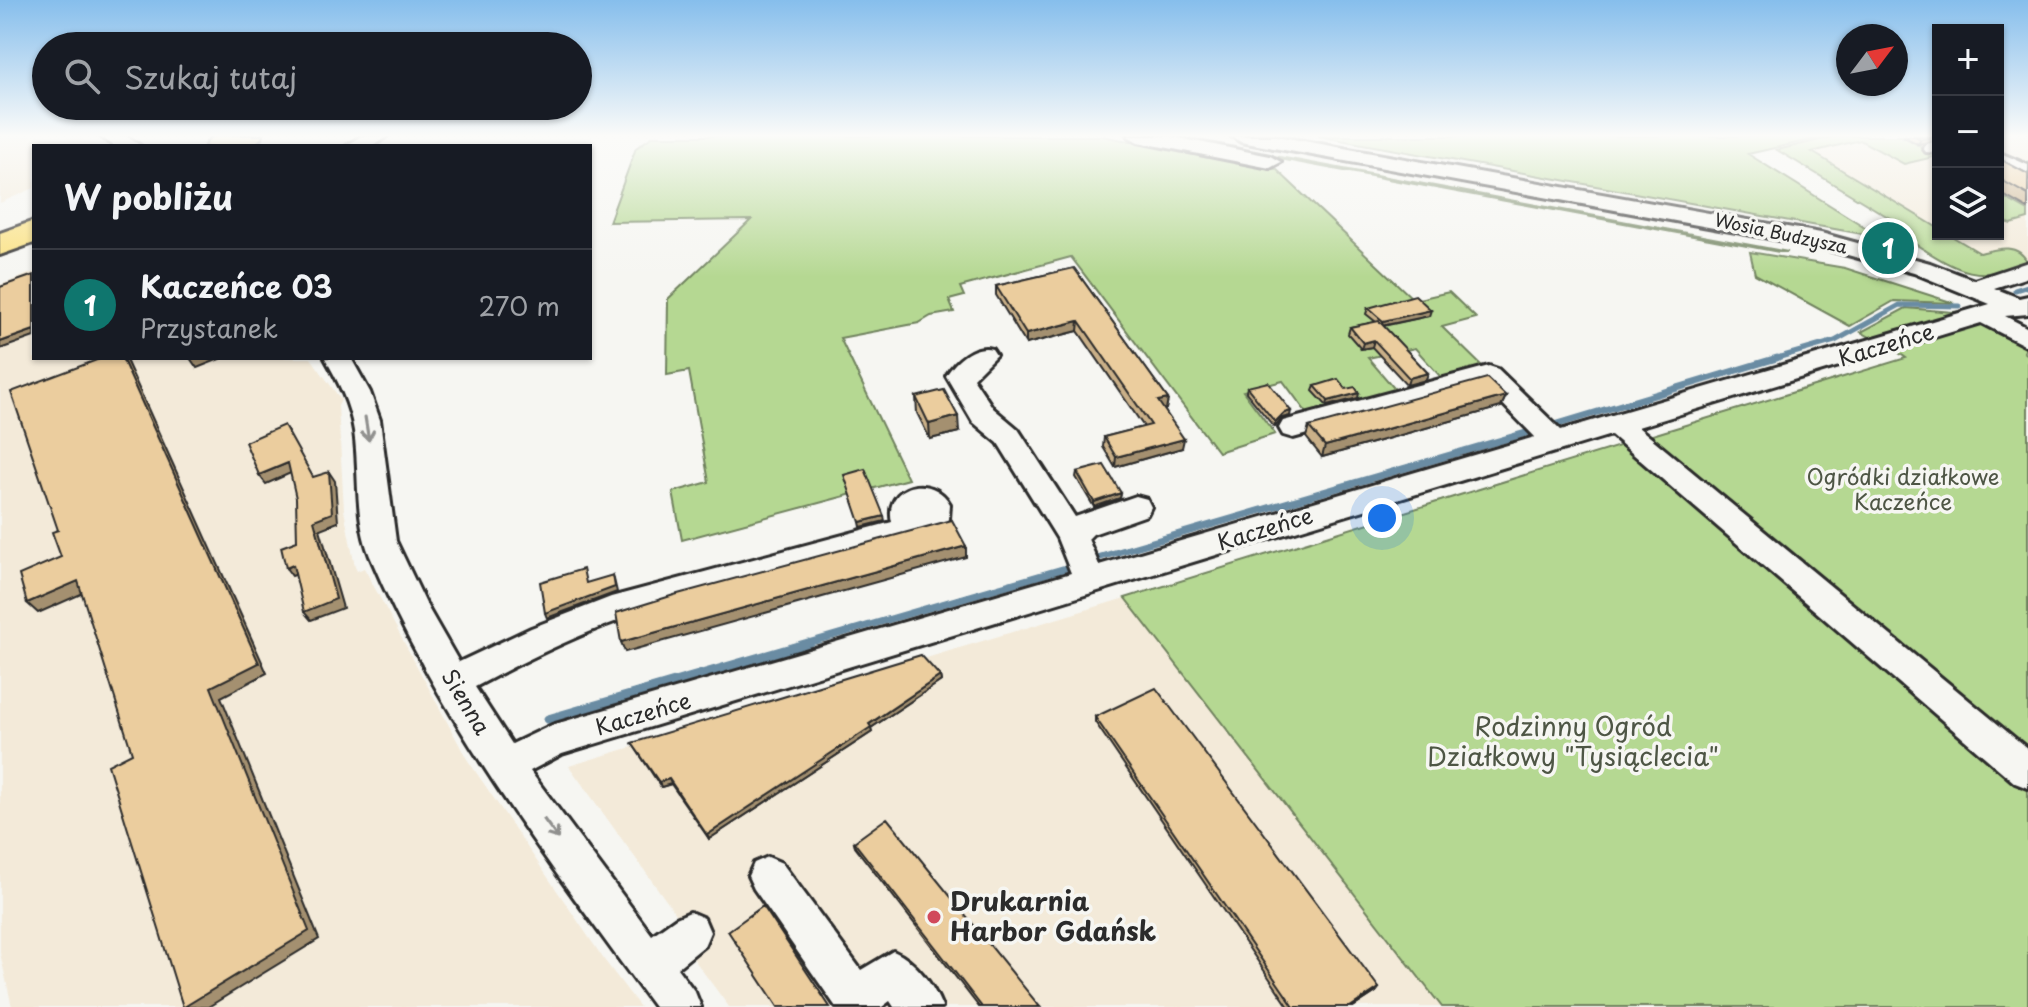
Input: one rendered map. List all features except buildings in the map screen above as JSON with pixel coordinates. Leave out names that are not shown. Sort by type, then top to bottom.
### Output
[{"type":"highway","points":[[0,234],[32,221]]},
{"type":"highway","points":[[0,245],[32,232]]},
{"type":"street","name":"Wosia Budzysza","points":[[1505,183],[1791,234],[1922,268],[1982,302],[2028,339]]},
{"type":"street","points":[[1905,241],[1923,252],[1925,259],[1922,268]]},
{"type":"street","points":[[1982,302],[1987,282],[2028,269]]},
{"type":"street","name":"Kaczeńce","points":[[505,766],[552,741],[1081,560],[1547,433],[1617,425],[1982,302],[2024,307]]},
{"type":"street","points":[[983,355],[959,376],[983,415],[1008,436],[1081,560]]},
{"type":"street","name":"Sienna","points":[[339,360],[363,407],[377,517],[385,552],[505,766],[680,1007]]},
{"type":"street","points":[[1293,428],[1489,375],[1547,433]]},
{"type":"street","points":[[1617,425],[2028,771]]},
{"type":"street","points":[[1081,560],[1082,526],[1136,507]]},
{"type":"street","points":[[455,681],[513,652],[632,603],[865,544],[909,528]]},
{"type":"street","points":[[768,876],[857,1000],[893,972],[921,1007]]},
{"type":"street","points":[[648,964],[690,932]]},
{"type":"shaded area","points":[[0,183],[32,183],[32,189],[0,203]]},
{"type":"shaded area","points":[[1831,183],[1932,183],[1932,240],[2004,240],[2004,183],[2028,183],[2028,278],[2023,279],[1993,262],[1966,265]]},
{"type":"shaded area","points":[[32,273],[32,360],[312,360],[341,400],[338,406],[344,510],[357,571],[364,568],[467,759],[640,1007],[12,1007],[0,953],[0,285]]},
{"type":"shaded area","points":[[1125,598],[1442,1007],[729,1007],[690,954],[699,946],[569,766]]},
{"type":"green space","points":[[623,183],[1291,183],[1414,300],[1449,292],[1476,318],[1442,327],[1488,372],[1446,383],[1415,348],[1368,358],[1400,395],[1312,420],[1283,381],[1243,391],[1275,434],[1218,452],[1071,257],[960,287],[964,296],[949,300],[954,312],[931,316],[919,323],[840,338],[908,479],[682,540],[673,492],[709,482],[689,371],[667,375],[668,299],[751,220],[609,222]]},
{"type":"green space","points":[[1409,183],[1788,252],[1779,252]]},
{"type":"green space","points":[[1579,183],[1794,183],[1868,229],[1868,235]]},
{"type":"green space","points":[[1832,183],[1863,183],[1932,224],[1932,240],[1958,240],[1980,253],[2012,249],[2027,262],[2008,270],[1976,273],[1948,263],[1902,236],[1913,232]]},
{"type":"green space","points":[[2004,197],[2028,211],[2028,219],[2011,224],[2004,221]]},
{"type":"green space","points":[[1750,252],[1845,268],[1954,303],[1894,301],[1850,326],[1755,274]]},
{"type":"green space","points":[[1906,308],[1953,312],[1971,310],[1879,342],[1861,332]]},
{"type":"green space","name":"Ogródki działkowe Kaczeńce","points":[[1982,322],[2028,343],[2024,352],[2028,355],[2028,759],[1646,437],[1906,358],[1895,350]]},
{"type":"green space","name":"Rodzinny Ogród Działkowy \"Tysiąclecia\"","points":[[1629,443],[2028,785],[2028,1007],[1442,1007],[1125,598]]},
{"type":"waterway","points":[[2015,290],[2028,286]]},
{"type":"waterway","points":[[1770,360],[1835,341],[1900,305],[1960,306]]},
{"type":"waterway","points":[[1548,427],[1777,358]]},
{"type":"waterway","points":[[1087,561],[1536,430]]},
{"type":"waterway","points":[[801,645],[1076,565]]},
{"type":"waterway","points":[[548,719],[808,643]]},
{"type":"place","name":"Kaczeńce 03","points":[[1888,248]]},
{"type":"place","name":"Drukarnia Harbor Gdańsk","points":[[934,917]]}]
